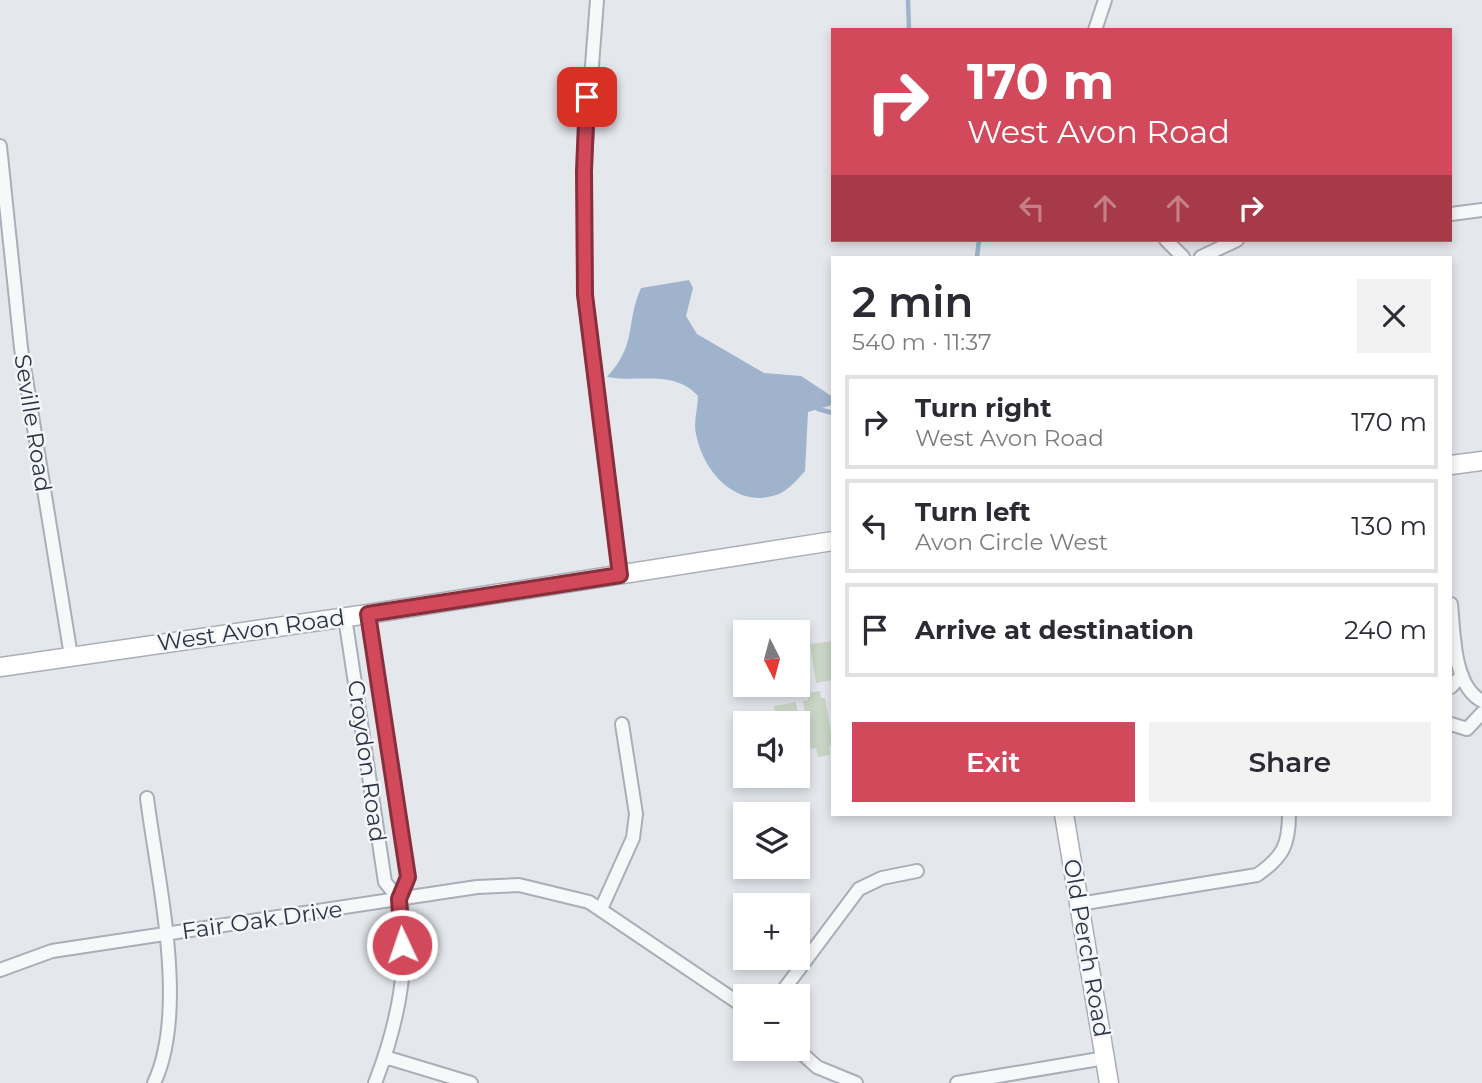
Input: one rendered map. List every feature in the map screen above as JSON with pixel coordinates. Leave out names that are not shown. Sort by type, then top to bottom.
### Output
[{"type":"street","points":[[597,0],[589,74],[584,171],[585,295],[620,575]]},
{"type":"street","points":[[1096,28],[1105,0]]},
{"type":"street","name":"Seville Road","points":[[0,146],[21,348],[71,656]]},
{"type":"street","points":[[1452,214],[1482,210]]},
{"type":"street","points":[[1168,242],[1182,256]]},
{"type":"street","points":[[1203,256],[1233,242]]},
{"type":"street","points":[[1452,465],[1482,461]]},
{"type":"street","name":"West Avon Road","points":[[0,667],[368,614],[831,541]]},
{"type":"street","points":[[1452,610],[1462,675],[1471,695],[1482,701]]},
{"type":"street","name":"Croydon Road","points":[[368,614],[408,877],[399,899],[403,968],[385,1057],[375,1083]]},
{"type":"street","name":"Croydon Road","points":[[345,617],[384,882],[399,899]]},
{"type":"street","points":[[1452,686],[1462,675]]},
{"type":"street","points":[[1452,724],[1467,729],[1482,713]]},
{"type":"street","points":[[601,909],[633,838],[636,814],[622,724]]},
{"type":"street","points":[[147,797],[166,934],[170,1020],[154,1083]]},
{"type":"street","name":"Old Perch Road","points":[[1064,816],[1109,1083]]},
{"type":"street","points":[[1079,904],[1256,875],[1278,858],[1289,837],[1289,816]]},
{"type":"street","points":[[788,984],[859,890],[882,878],[917,871]]},
{"type":"street","name":"Fair Oak Drive","points":[[0,970],[52,951],[477,887],[519,885],[557,892],[601,909],[733,999]]},
{"type":"street","points":[[385,1057],[471,1083]]},
{"type":"street","points":[[957,1083],[1105,1058]]},
{"type":"street","points":[[810,1061],[817,1067],[856,1083]]},
{"type":"green space","points":[[831,641],[831,680],[816,683],[810,644]]},
{"type":"green space","points":[[820,691],[821,698],[825,698],[831,733],[830,755],[818,757],[816,748],[811,749],[810,711],[805,711],[803,701],[808,700],[810,693]]},
{"type":"green space","points":[[796,702],[798,711],[775,711],[774,706]]},
{"type":"water","points":[[689,280],[693,288],[686,316],[697,334],[764,373],[801,376],[831,396],[831,405],[808,412],[805,471],[791,486],[781,493],[765,497],[737,493],[715,474],[700,448],[695,424],[698,396],[678,382],[607,377],[623,354],[641,288]]},
{"type":"waterway","points":[[908,0],[909,28]]},
{"type":"waterway","points":[[977,256],[979,242]]},
{"type":"waterway","points":[[818,409],[831,412]]},
{"type":"route","points":[[402,945],[399,899],[408,877],[368,614],[620,575],[585,295],[584,171],[587,97]]}]
